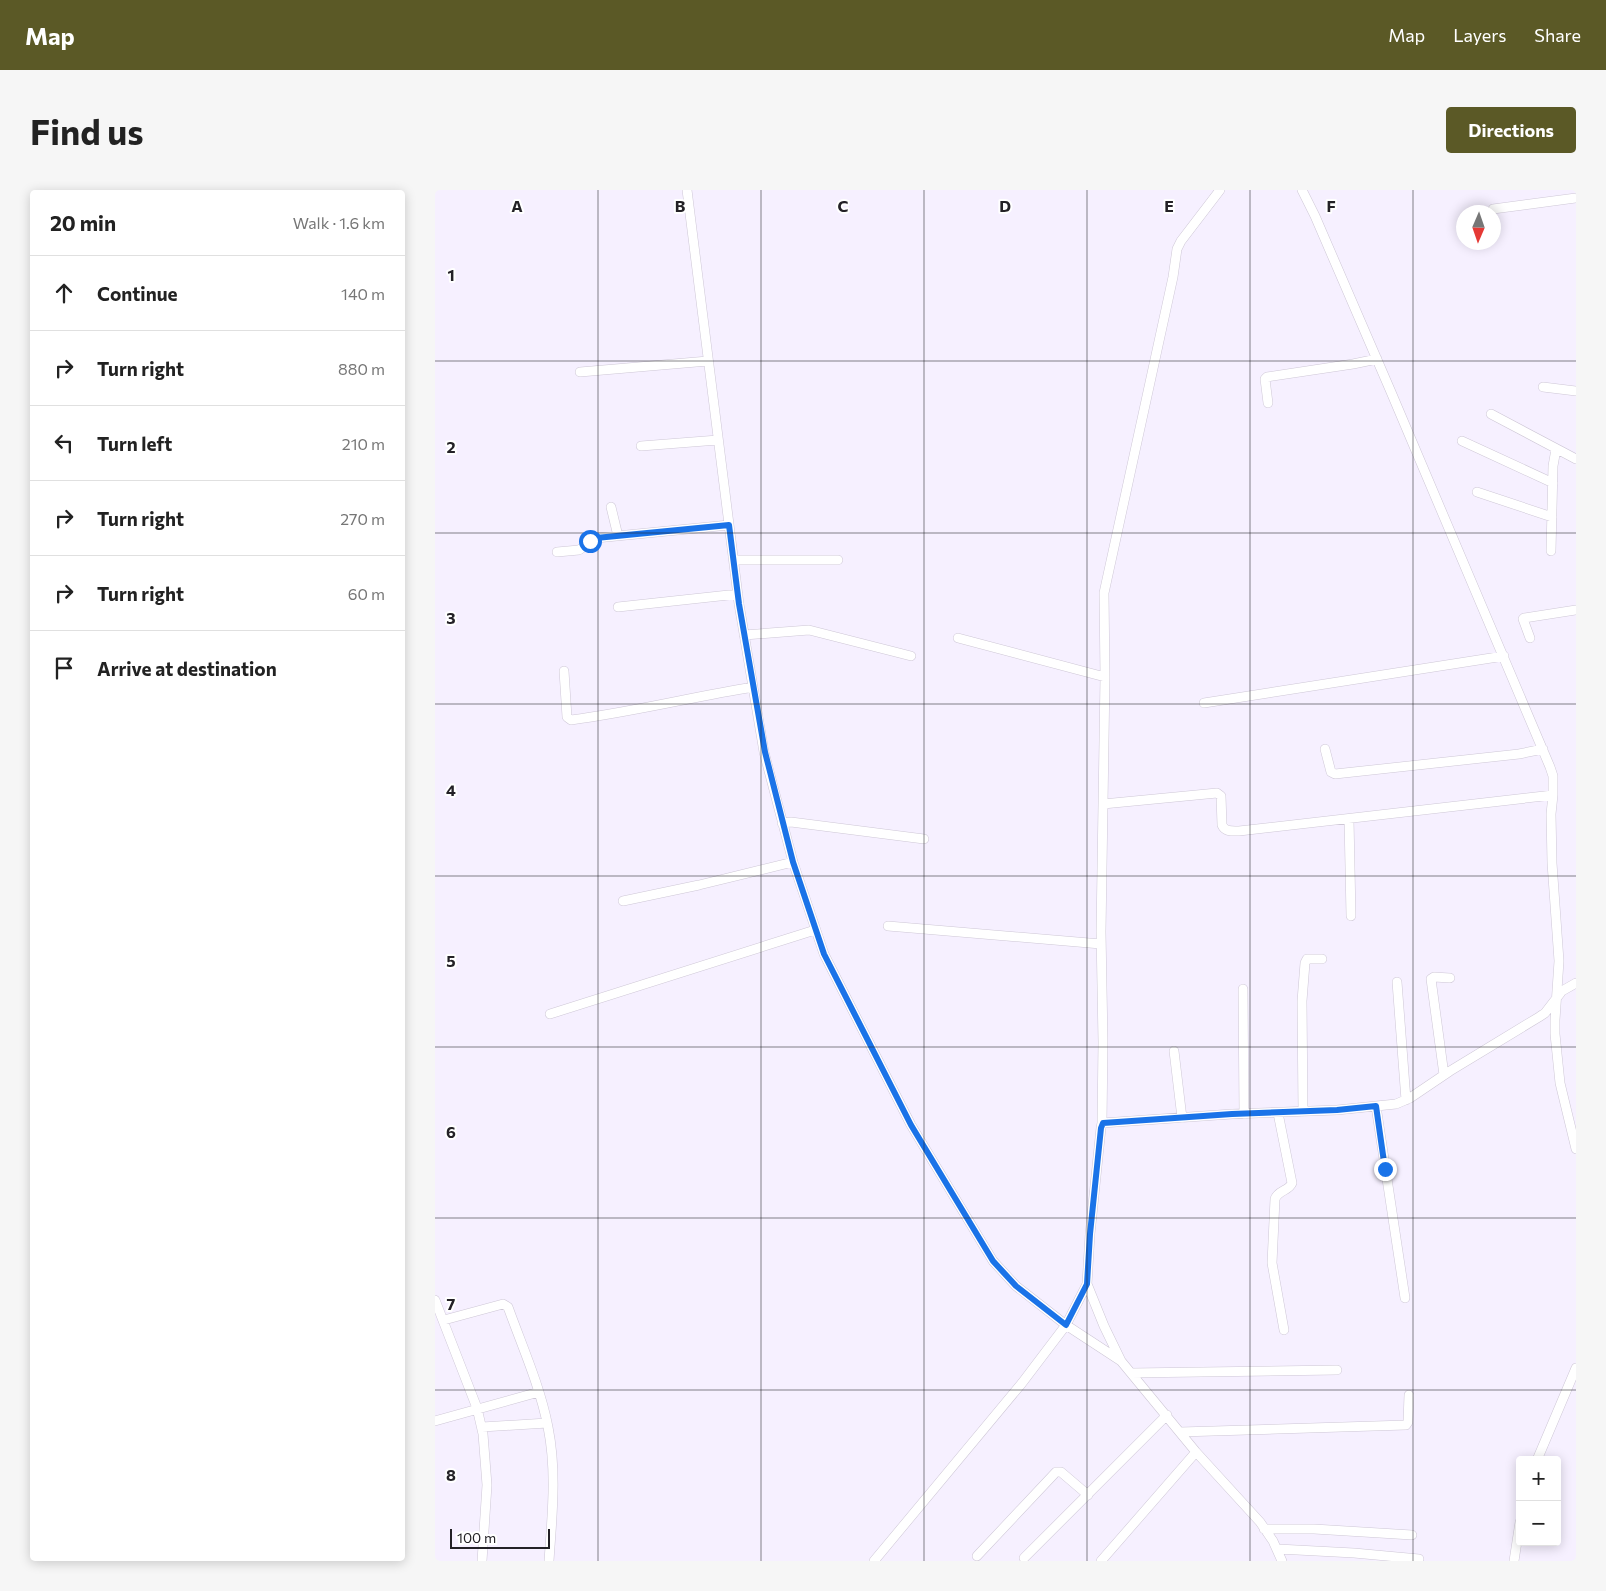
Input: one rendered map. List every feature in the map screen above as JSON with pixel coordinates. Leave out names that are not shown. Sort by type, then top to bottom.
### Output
[{"type":"street","points":[[687,190],[738,594],[753,687],[765,752],[782,823],[815,930],[836,979],[911,1125],[993,1261],[1016,1286],[1066,1325],[1121,1361]]},
{"type":"street","points":[[874,1561],[1021,1383],[1066,1325],[1087,1284],[1090,1234],[1103,1123],[1101,944],[1105,678],[1103,606],[1105,585],[1173,276],[1177,249],[1220,190]]},
{"type":"street","points":[[1302,190],[1377,359],[1504,656],[1553,776],[1551,814],[1552,863],[1559,961],[1555,1020],[1557,1065],[1576,1149]]},
{"type":"street","points":[[1501,208],[1576,198]]},
{"type":"street","points":[[1268,403],[1265,379],[1267,377],[1377,359]]},
{"type":"street","points":[[580,372],[708,361]]},
{"type":"street","points":[[1543,387],[1576,391]]},
{"type":"street","points":[[1491,414],[1576,459]]},
{"type":"street","points":[[641,446],[718,440]]},
{"type":"street","points":[[1462,441],[1553,483]]},
{"type":"street","points":[[1551,551],[1556,449]]},
{"type":"street","points":[[1477,492],[1552,517]]},
{"type":"street","points":[[611,507],[617,536]]},
{"type":"street","points":[[557,552],[579,550],[596,538],[729,525]]},
{"type":"street","points":[[734,560],[839,560]]},
{"type":"street","points":[[618,607],[738,594]]},
{"type":"street","points":[[1530,638],[1524,618],[1576,610]]},
{"type":"street","points":[[745,635],[809,630],[911,656]]},
{"type":"street","points":[[958,638],[1105,678]]},
{"type":"street","points":[[1204,703],[1504,656]]},
{"type":"street","points":[[564,671],[567,717],[571,720],[604,716],[753,687]]},
{"type":"street","points":[[1325,750],[1328,767],[1335,774],[1519,754],[1543,749]]},
{"type":"street","points":[[1103,804],[1217,793],[1221,796],[1221,825],[1226,830],[1269,828],[1496,800],[1553,795]]},
{"type":"street","points":[[1349,819],[1351,916]]},
{"type":"street","points":[[782,823],[791,822],[925,839]]},
{"type":"street","points":[[623,901],[793,862]]},
{"type":"street","points":[[888,926],[1101,944]]},
{"type":"street","points":[[550,1014],[815,930]]},
{"type":"street","points":[[1303,1112],[1302,1001],[1305,963],[1310,958],[1322,958]]},
{"type":"street","points":[[1444,1075],[1431,979],[1450,978]]},
{"type":"street","points":[[1397,982],[1405,1100]]},
{"type":"street","points":[[1103,1123],[1303,1112],[1396,1104],[1545,1013],[1562,991],[1576,983]]},
{"type":"street","points":[[1243,990],[1244,1114]]},
{"type":"street","points":[[1174,1051],[1182,1118]]},
{"type":"street","points":[[1376,1106],[1405,1298]]},
{"type":"street","points":[[1278,1113],[1292,1183],[1290,1187],[1277,1194],[1275,1199],[1272,1263],[1284,1330]]},
{"type":"street","points":[[1087,1284],[1121,1361],[1196,1452],[1265,1529],[1282,1561]]},
{"type":"street","points":[[444,1320],[503,1304],[508,1307],[539,1392],[547,1423],[554,1487],[549,1561]]},
{"type":"street","points":[[436,1305],[444,1320],[477,1408],[482,1427],[487,1465],[482,1561]]},
{"type":"street","points":[[1539,1456],[1576,1368]]},
{"type":"street","points":[[1131,1373],[1337,1370]]},
{"type":"street","points":[[435,1421],[539,1392]]},
{"type":"street","points":[[1180,1432],[1406,1425],[1408,1422],[1409,1394]]},
{"type":"street","points":[[1024,1558],[1167,1415]]},
{"type":"street","points":[[482,1427],[547,1423]]},
{"type":"street","points":[[1101,1561],[1196,1452]]},
{"type":"street","points":[[977,1556],[1057,1472],[1061,1472],[1088,1495]]},
{"type":"street","points":[[1265,1529],[1314,1529],[1412,1535]]},
{"type":"street","points":[[1514,1561],[1516,1546]]},
{"type":"street","points":[[1277,1549],[1419,1559]]},
{"type":"route","points":[[590,541],[596,538],[729,525],[739,604],[765,752],[793,862],[824,954],[911,1125],[993,1261],[1016,1286],[1066,1325],[1087,1284],[1090,1234],[1103,1123],[1232,1114],[1337,1110],[1376,1106],[1385,1169]]}]
